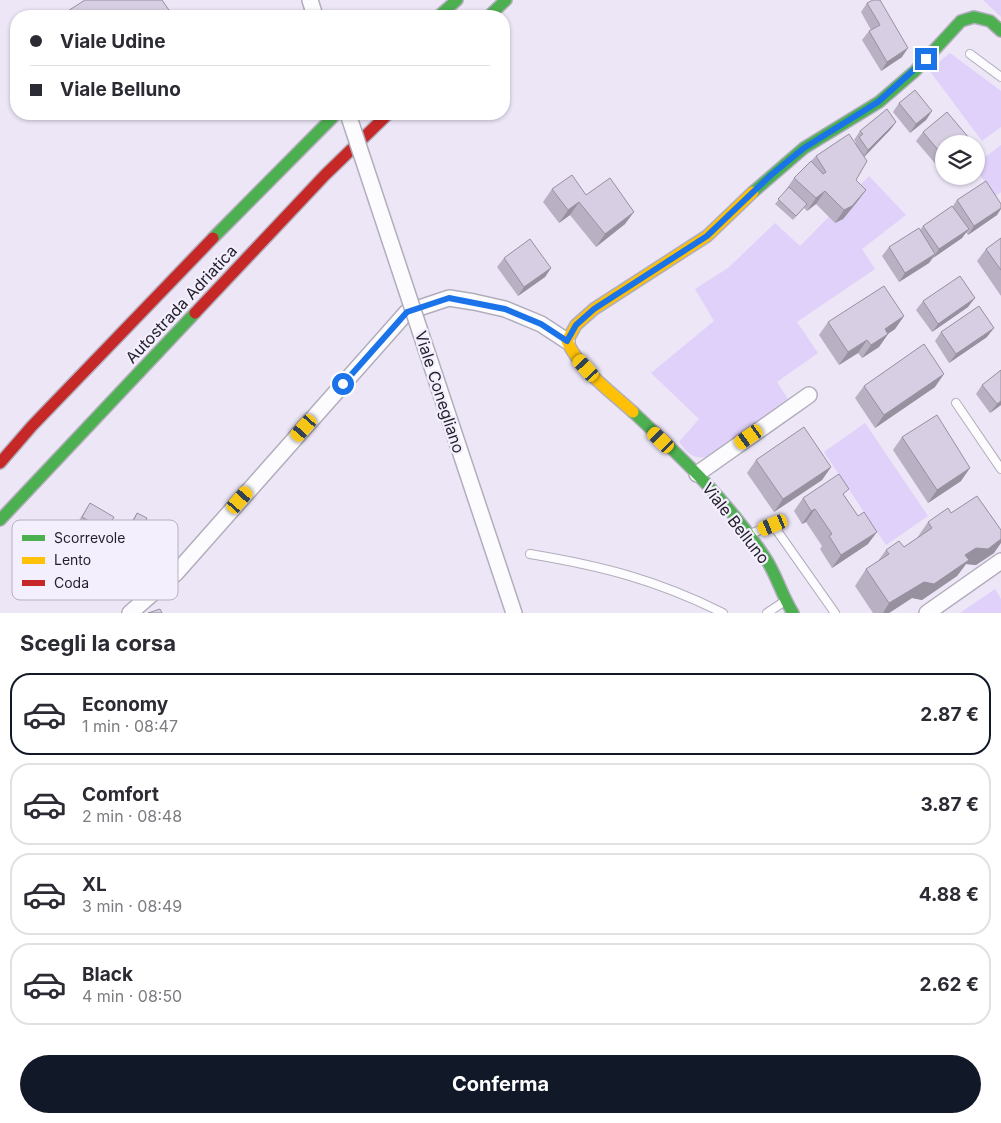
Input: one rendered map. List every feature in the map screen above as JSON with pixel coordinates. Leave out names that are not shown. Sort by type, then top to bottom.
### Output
[{"type":"main road","points":[[446,10],[457,0]]},
{"type":"main road","points":[[495,10],[506,0]]},
{"type":"main road","points":[[567,341],[576,325],[594,309],[707,236],[771,175],[804,148],[878,102],[915,70],[961,21],[974,17],[990,21],[1001,31]]},
{"type":"main road","name":"Autostrada Adriatica","points":[[0,463],[32,426],[330,120]]},
{"type":"main road","name":"Autostrada Adriatica","points":[[0,520],[325,175],[382,120]]},
{"type":"main road","name":"Viale Belluno","points":[[567,341],[573,354],[586,368],[697,474],[749,534],[776,575],[785,601],[793,613]]},
{"type":"street","name":"Viale Conegliano","points":[[350,120],[514,613]]},
{"type":"street","points":[[178,571],[407,312],[449,298],[474,302],[505,309],[541,324],[567,341]]},
{"type":"street","name":"Viale Belluno","points":[[697,474],[809,395]]},
{"type":"street","points":[[927,613],[1001,561]]},
{"type":"street","points":[[130,613],[145,600]]},
{"type":"lane","points":[[970,54],[1001,78]]},
{"type":"lane","points":[[956,403],[1001,469]]},
{"type":"lane","points":[[749,534],[773,525],[835,613]]},
{"type":"lane","points":[[530,554],[574,561],[641,578],[681,592],[723,613]]},
{"type":"lane","points":[[767,613],[785,601]]},
{"type":"shaded area","points":[[983,0],[1001,0],[1001,17]]},
{"type":"shaded area","points":[[950,53],[1001,91],[1001,127],[985,139],[985,135],[978,135],[929,70]]},
{"type":"shaded area","points":[[1001,145],[1001,192],[996,196],[985,182],[985,157]]},
{"type":"shaded area","points":[[869,176],[906,215],[862,249],[875,269],[797,322],[818,353],[777,382],[788,399],[708,457],[691,455],[679,442],[699,419],[651,373],[714,321],[695,289],[728,268],[775,223],[800,246]]},
{"type":"shaded area","points":[[865,423],[928,516],[886,545],[824,452]]},
{"type":"shaded area","points":[[995,589],[1001,599],[1001,613],[960,613]]},
{"type":"building","points":[[85,0],[162,0],[169,10],[69,10]]},
{"type":"building","points":[[873,0],[880,0],[908,48],[887,62],[869,31],[880,25],[867,3]]},
{"type":"building","points":[[915,90],[932,111],[916,124],[899,103]]},
{"type":"building","points":[[887,109],[896,122],[868,150],[859,137],[863,134],[860,131]]},
{"type":"building","points":[[947,112],[966,135],[935,135],[935,146],[923,132]]},
{"type":"building","points":[[849,134],[867,161],[856,180],[866,190],[852,206],[844,210],[825,191],[816,198],[794,178],[811,161],[823,174],[826,172],[816,156]]},
{"type":"building","points":[[572,175],[586,195],[610,178],[634,212],[605,234],[579,202],[568,210],[552,189]]},
{"type":"building","points":[[985,182],[1001,204],[1001,208],[974,226],[957,200],[980,185],[985,185]]},
{"type":"building","points":[[789,187],[807,204],[796,216],[778,199]]},
{"type":"building","points":[[952,206],[969,229],[939,249],[923,226]]},
{"type":"building","points":[[919,228],[935,254],[905,273],[889,247]]},
{"type":"building","points":[[1001,238],[1001,270],[986,249]]},
{"type":"building","points":[[530,239],[551,268],[524,287],[504,258]]},
{"type":"building","points":[[960,276],[975,298],[938,324],[923,301]]},
{"type":"building","points":[[884,286],[904,316],[885,329],[888,334],[871,345],[867,340],[848,352],[828,322]]},
{"type":"building","points":[[979,306],[994,328],[956,354],[941,332]]},
{"type":"building","points":[[924,344],[944,374],[884,415],[864,386]]},
{"type":"building","points":[[1001,370],[1001,401],[997,404],[982,385]]},
{"type":"building","points":[[937,415],[970,468],[937,490],[902,437]]},
{"type":"building","points":[[804,427],[831,467],[783,499],[756,460]]},
{"type":"building","points":[[839,474],[849,489],[843,494],[858,516],[864,512],[877,532],[841,555],[829,536],[832,534],[815,509],[811,511],[803,498]]},
{"type":"building","points":[[977,496],[1001,530],[1001,539],[988,549],[976,548],[965,555],[969,560],[934,584],[924,582],[889,603],[866,569],[889,554],[886,550],[899,541],[904,547],[932,528],[928,522],[948,508],[951,513]]},
{"type":"building","points":[[90,503],[114,517],[112,520],[87,520],[82,517]]},
{"type":"building","points":[[137,513],[147,518],[146,520],[134,520]]},
{"type":"building","points":[[160,609],[162,613],[148,613]]},
{"type":"traffic: fast","points":[[446,10],[457,0]]},
{"type":"traffic: fast","points":[[495,10],[506,0]]},
{"type":"traffic: fast","points":[[753,192],[804,148],[879,102],[915,71],[961,21],[974,17],[990,21],[1001,31]]},
{"type":"traffic: fast","points":[[213,238],[330,120]]},
{"type":"traffic: fast","points":[[0,520],[195,313]]},
{"type":"traffic: fast","points":[[633,412],[704,481],[737,519],[766,559],[793,613]]},
{"type":"traffic: slow","points":[[633,412],[588,371],[567,341],[576,325],[594,309],[707,236],[753,192]]},
{"type":"traffic: jam","points":[[195,313],[325,175],[382,120]]},
{"type":"traffic: jam","points":[[0,463],[32,426],[213,238]]},
{"type":"route","points":[[343,384],[407,312],[449,298],[505,309],[541,324],[567,341],[576,325],[594,309],[707,236],[771,175],[804,148],[878,102],[926,59]]}]
